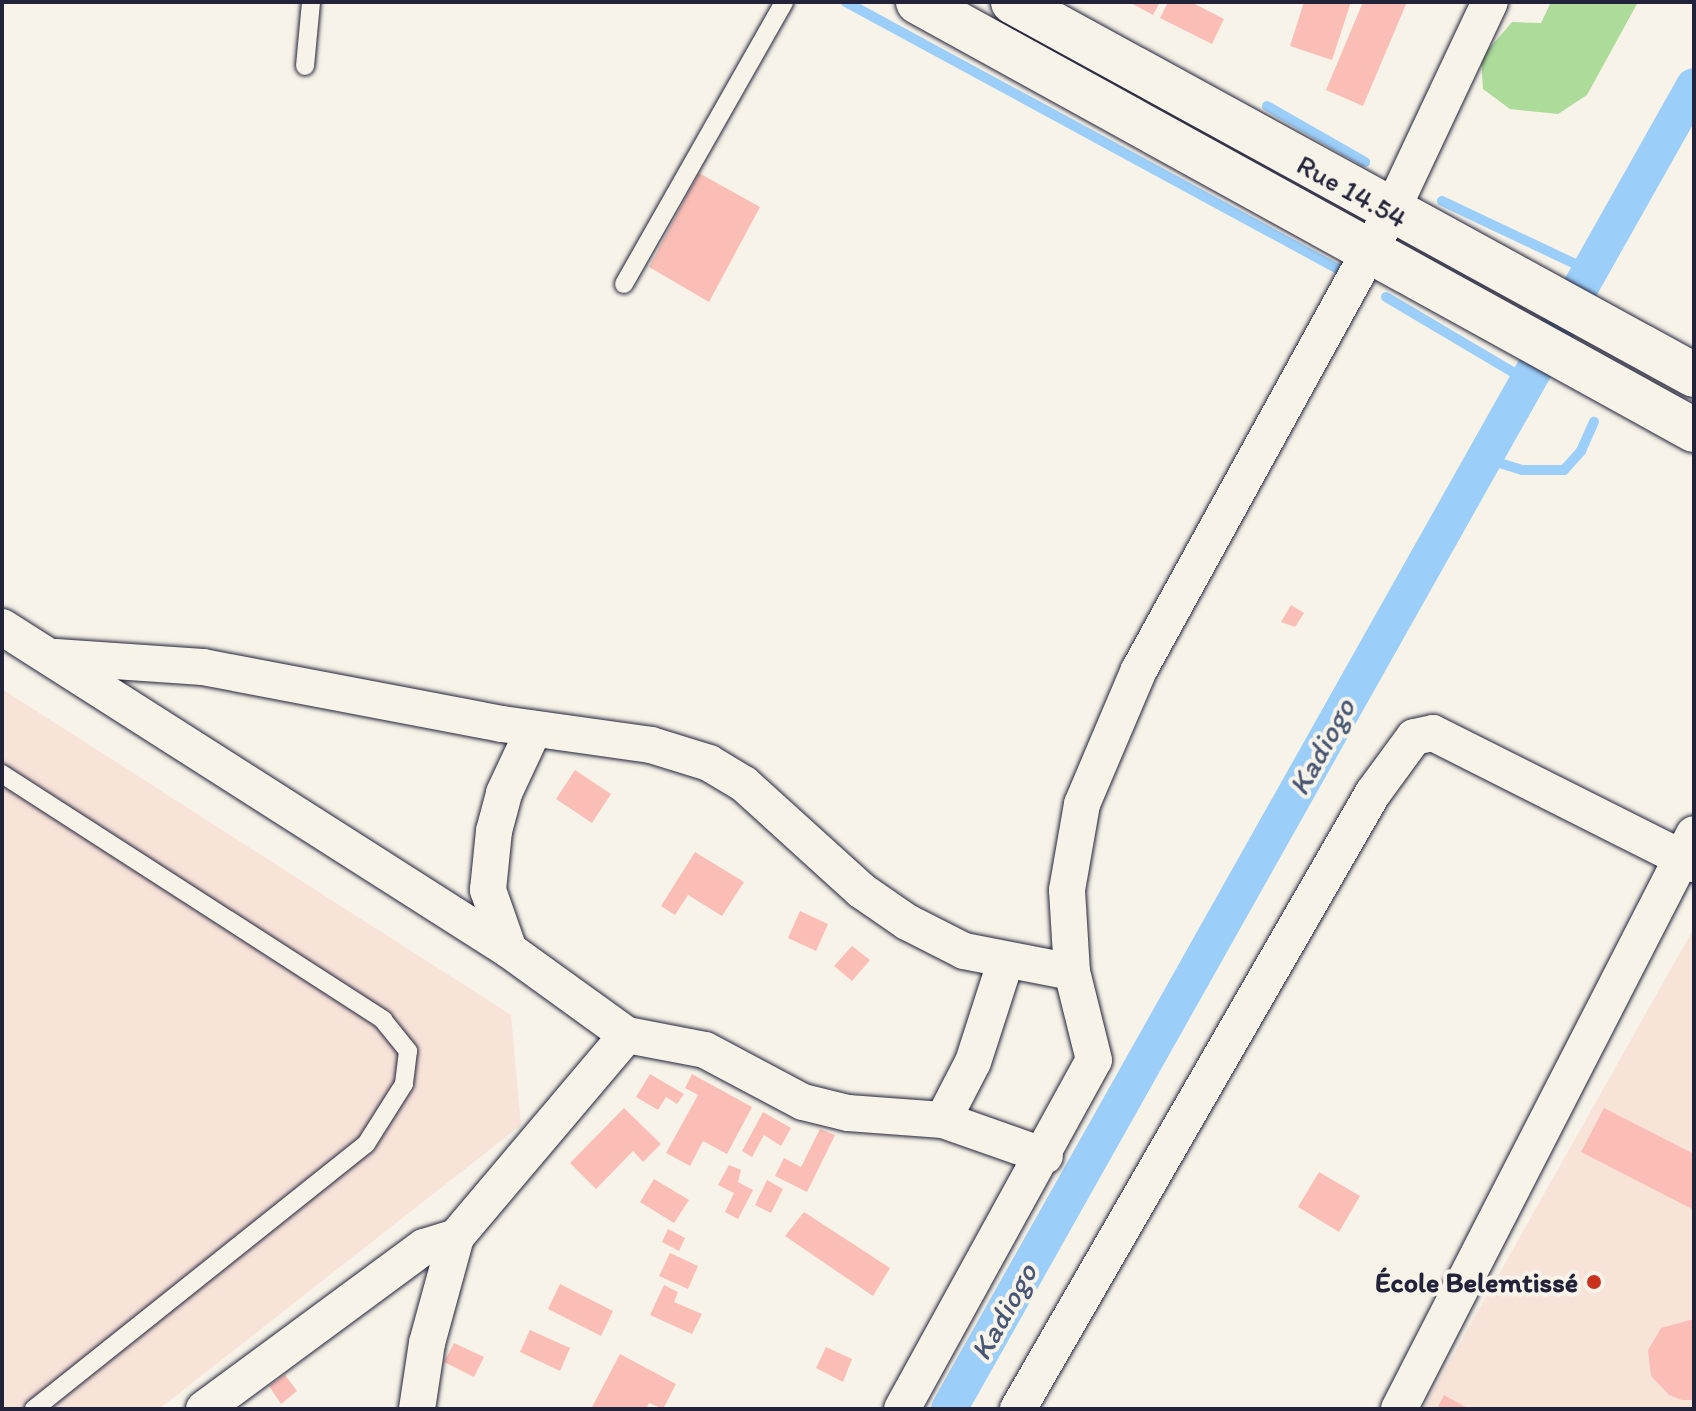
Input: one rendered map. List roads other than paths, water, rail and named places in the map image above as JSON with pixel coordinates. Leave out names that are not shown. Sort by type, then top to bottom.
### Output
[{"type":"main road","name":"Rue 14.54","points":[[918,2],[1694,430]]},
{"type":"main road","name":"Rue 14.54","points":[[1013,2],[1391,212],[1694,375]]},
{"type":"street","points":[[902,1409],[1045,1156],[1094,1060],[1072,972],[1067,890],[1082,804],[1139,670],[1391,212],[1490,2]]},
{"type":"street","points":[[2,627],[54,657],[509,950],[627,1035],[705,1050],[803,1102],[848,1113],[943,1120],[1045,1156]]},
{"type":"street","points":[[54,657],[203,667],[534,729],[651,745],[709,763],[744,784],[862,891],[907,922],[964,951],[1072,972]]},
{"type":"street","points":[[509,950],[488,890],[494,831],[504,793],[534,729]]},
{"type":"street","points":[[1018,1409],[1373,793],[1414,737],[1433,733],[1691,852],[1399,1409]]},
{"type":"street","points":[[943,1120],[973,1062],[1006,960]]},
{"type":"street","points":[[417,1409],[427,1343],[456,1237],[627,1035]]},
{"type":"street","points":[[204,1409],[424,1247],[456,1237]]},
{"type":"lane","points":[[305,66],[311,2]]},
{"type":"lane","points":[[624,284],[784,2]]},
{"type":"lane","points":[[2,774],[383,1020],[408,1051],[404,1084],[366,1144],[34,1409]]},
{"type":"waterway","points":[[846,2],[1338,269]]},
{"type":"waterway","name":"Kadiogo","points":[[949,1409],[1694,86]]},
{"type":"waterway","points":[[1267,106],[1365,162]]},
{"type":"waterway","points":[[1442,201],[1575,264],[1593,261]]},
{"type":"waterway","points":[[1386,297],[1513,372],[1521,389]]},
{"type":"waterway","points":[[1483,458],[1522,470],[1564,470],[1581,451],[1594,422]]},
{"type":"place","name":"École Belemtissé","points":[[1594,1282]]}]
